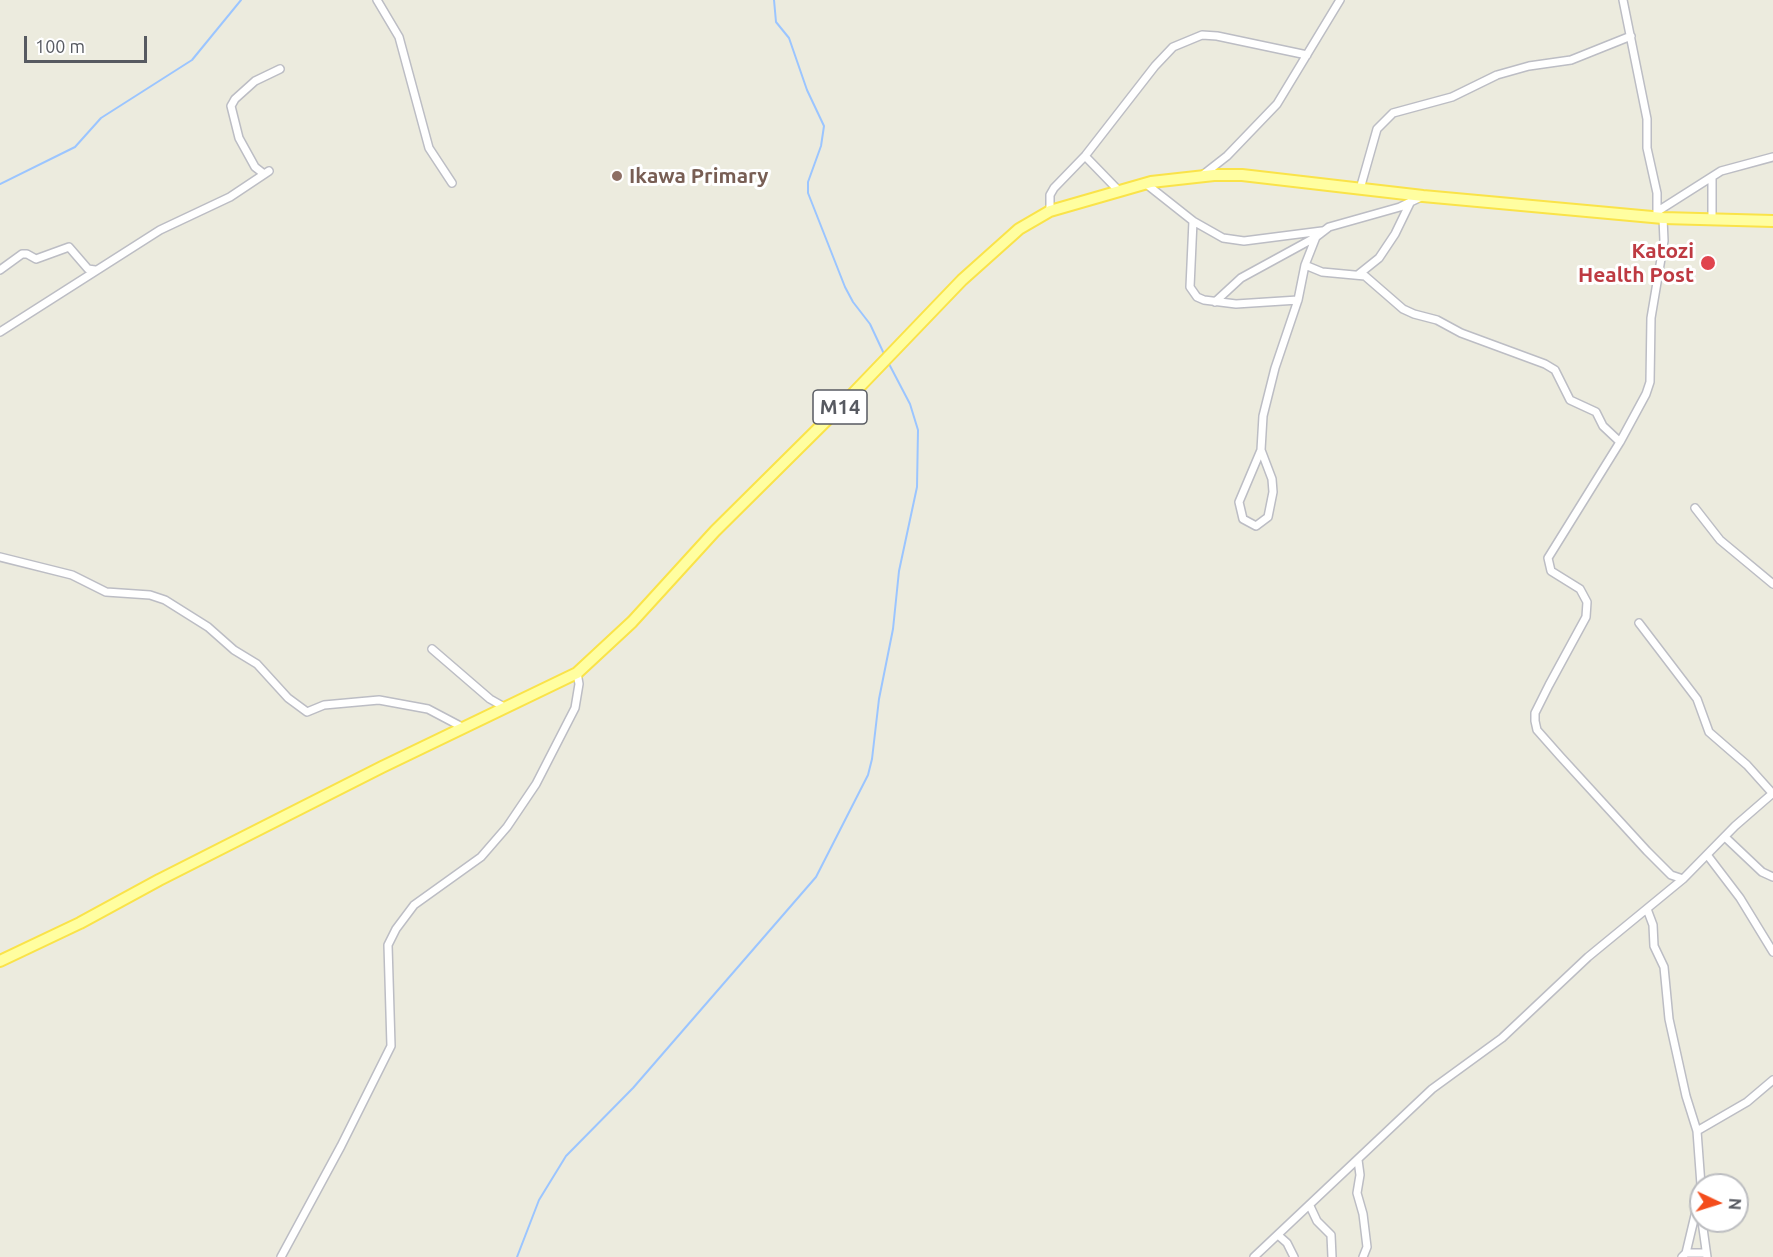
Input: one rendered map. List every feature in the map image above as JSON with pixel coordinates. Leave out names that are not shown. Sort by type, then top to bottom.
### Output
[{"type":"main road","name":"M14","points":[[0,961],[577,673],[632,622],[723,522],[851,396],[962,280],[1019,229],[1050,211],[1145,183],[1242,175],[1423,196],[1712,220],[1773,221]]},
{"type":"street","points":[[377,0],[399,37],[429,148],[452,183]]},
{"type":"street","points":[[1198,177],[1221,162],[1277,104],[1340,0]]},
{"type":"street","points":[[1623,0],[1647,119],[1647,148],[1664,241],[1650,318],[1650,382],[1620,442],[1548,558],[1551,571],[1580,589],[1587,602],[1586,616],[1535,713],[1534,721],[1537,730],[1647,851],[1671,875],[1683,879]]},
{"type":"street","points":[[1050,211],[1052,192],[1084,156],[1155,66],[1181,42],[1202,35],[1217,36],[1307,55]]},
{"type":"street","points":[[1360,189],[1377,129],[1393,113],[1452,97],[1497,75],[1529,66],[1564,62],[1632,36]]},
{"type":"street","points":[[0,332],[95,270],[181,218],[230,197],[266,172],[255,167],[238,138],[231,106],[255,81],[280,69]]},
{"type":"street","points":[[1084,156],[1118,190]]},
{"type":"street","points":[[1659,215],[1712,178],[1734,166],[1773,157]]},
{"type":"street","points":[[1712,178],[1712,220]]},
{"type":"street","points":[[1145,183],[1193,221],[1223,238],[1238,241],[1318,234]]},
{"type":"street","points":[[1215,302],[1242,278],[1318,234],[1423,196]]},
{"type":"street","points":[[1359,274],[1379,258],[1399,227],[1411,201]]},
{"type":"street","points":[[1193,221],[1190,287],[1197,297],[1215,302],[1256,304],[1298,300]]},
{"type":"street","points":[[1261,450],[1239,502],[1243,519],[1257,526],[1268,517],[1273,492],[1272,479],[1261,450],[1261,434],[1271,386],[1298,300],[1305,265],[1318,234]]},
{"type":"street","points":[[0,270],[22,254],[36,259],[69,247],[88,269],[95,270]]},
{"type":"street","points":[[1305,265],[1322,272],[1359,274],[1380,286],[1408,312],[1437,320],[1461,333],[1541,362],[1555,370],[1570,400],[1596,412],[1603,426],[1620,442]]},
{"type":"street","points":[[1695,508],[1720,540],[1773,584]]},
{"type":"street","points":[[0,557],[72,575],[106,592],[150,595],[165,600],[208,627],[234,650],[256,664],[288,698],[307,712],[324,705],[379,700],[428,709],[464,728]]},
{"type":"street","points":[[1254,1257],[1432,1089],[1502,1038],[1588,957],[1683,879],[1773,793],[1743,761],[1709,732],[1697,699],[1639,623]]},
{"type":"street","points":[[432,649],[490,699],[506,708]]},
{"type":"street","points":[[281,1257],[342,1146],[391,1046],[388,945],[396,928],[414,905],[481,857],[507,827],[536,784],[575,708],[577,673]]},
{"type":"street","points":[[1725,837],[1762,872],[1773,877]]},
{"type":"street","points":[[1708,856],[1740,898],[1773,952]]},
{"type":"street","points":[[1647,909],[1653,925],[1654,946],[1664,967],[1669,1018],[1686,1096],[1697,1131],[1700,1173]]},
{"type":"street","points":[[1697,1131],[1747,1102],[1773,1080]]},
{"type":"street","points":[[1358,1160],[1360,1175],[1357,1193],[1363,1214],[1367,1246],[1363,1257]]},
{"type":"street","points":[[1310,1206],[1317,1221],[1331,1235],[1332,1257]]},
{"type":"street","points":[[1690,1233],[1684,1255],[1707,1255],[1704,1233]]},
{"type":"street","points":[[1278,1235],[1290,1246],[1294,1257]]},
{"type":"waterway","points":[[0,184],[75,147],[101,118],[192,60],[241,0]]},
{"type":"waterway","points":[[774,0],[776,22],[789,38],[807,90],[824,126],[821,146],[808,182],[808,193],[845,287],[870,324],[885,356]]},
{"type":"waterway","points":[[517,1257],[539,1200],[566,1156],[633,1088],[816,877],[868,775],[879,699],[893,629],[899,571],[917,487],[918,430],[910,404],[888,362]]},
{"type":"place","name":"Ikawa Primary","points":[[617,176]]},
{"type":"place","name":"Katozi Health Post","points":[[1708,263]]}]
